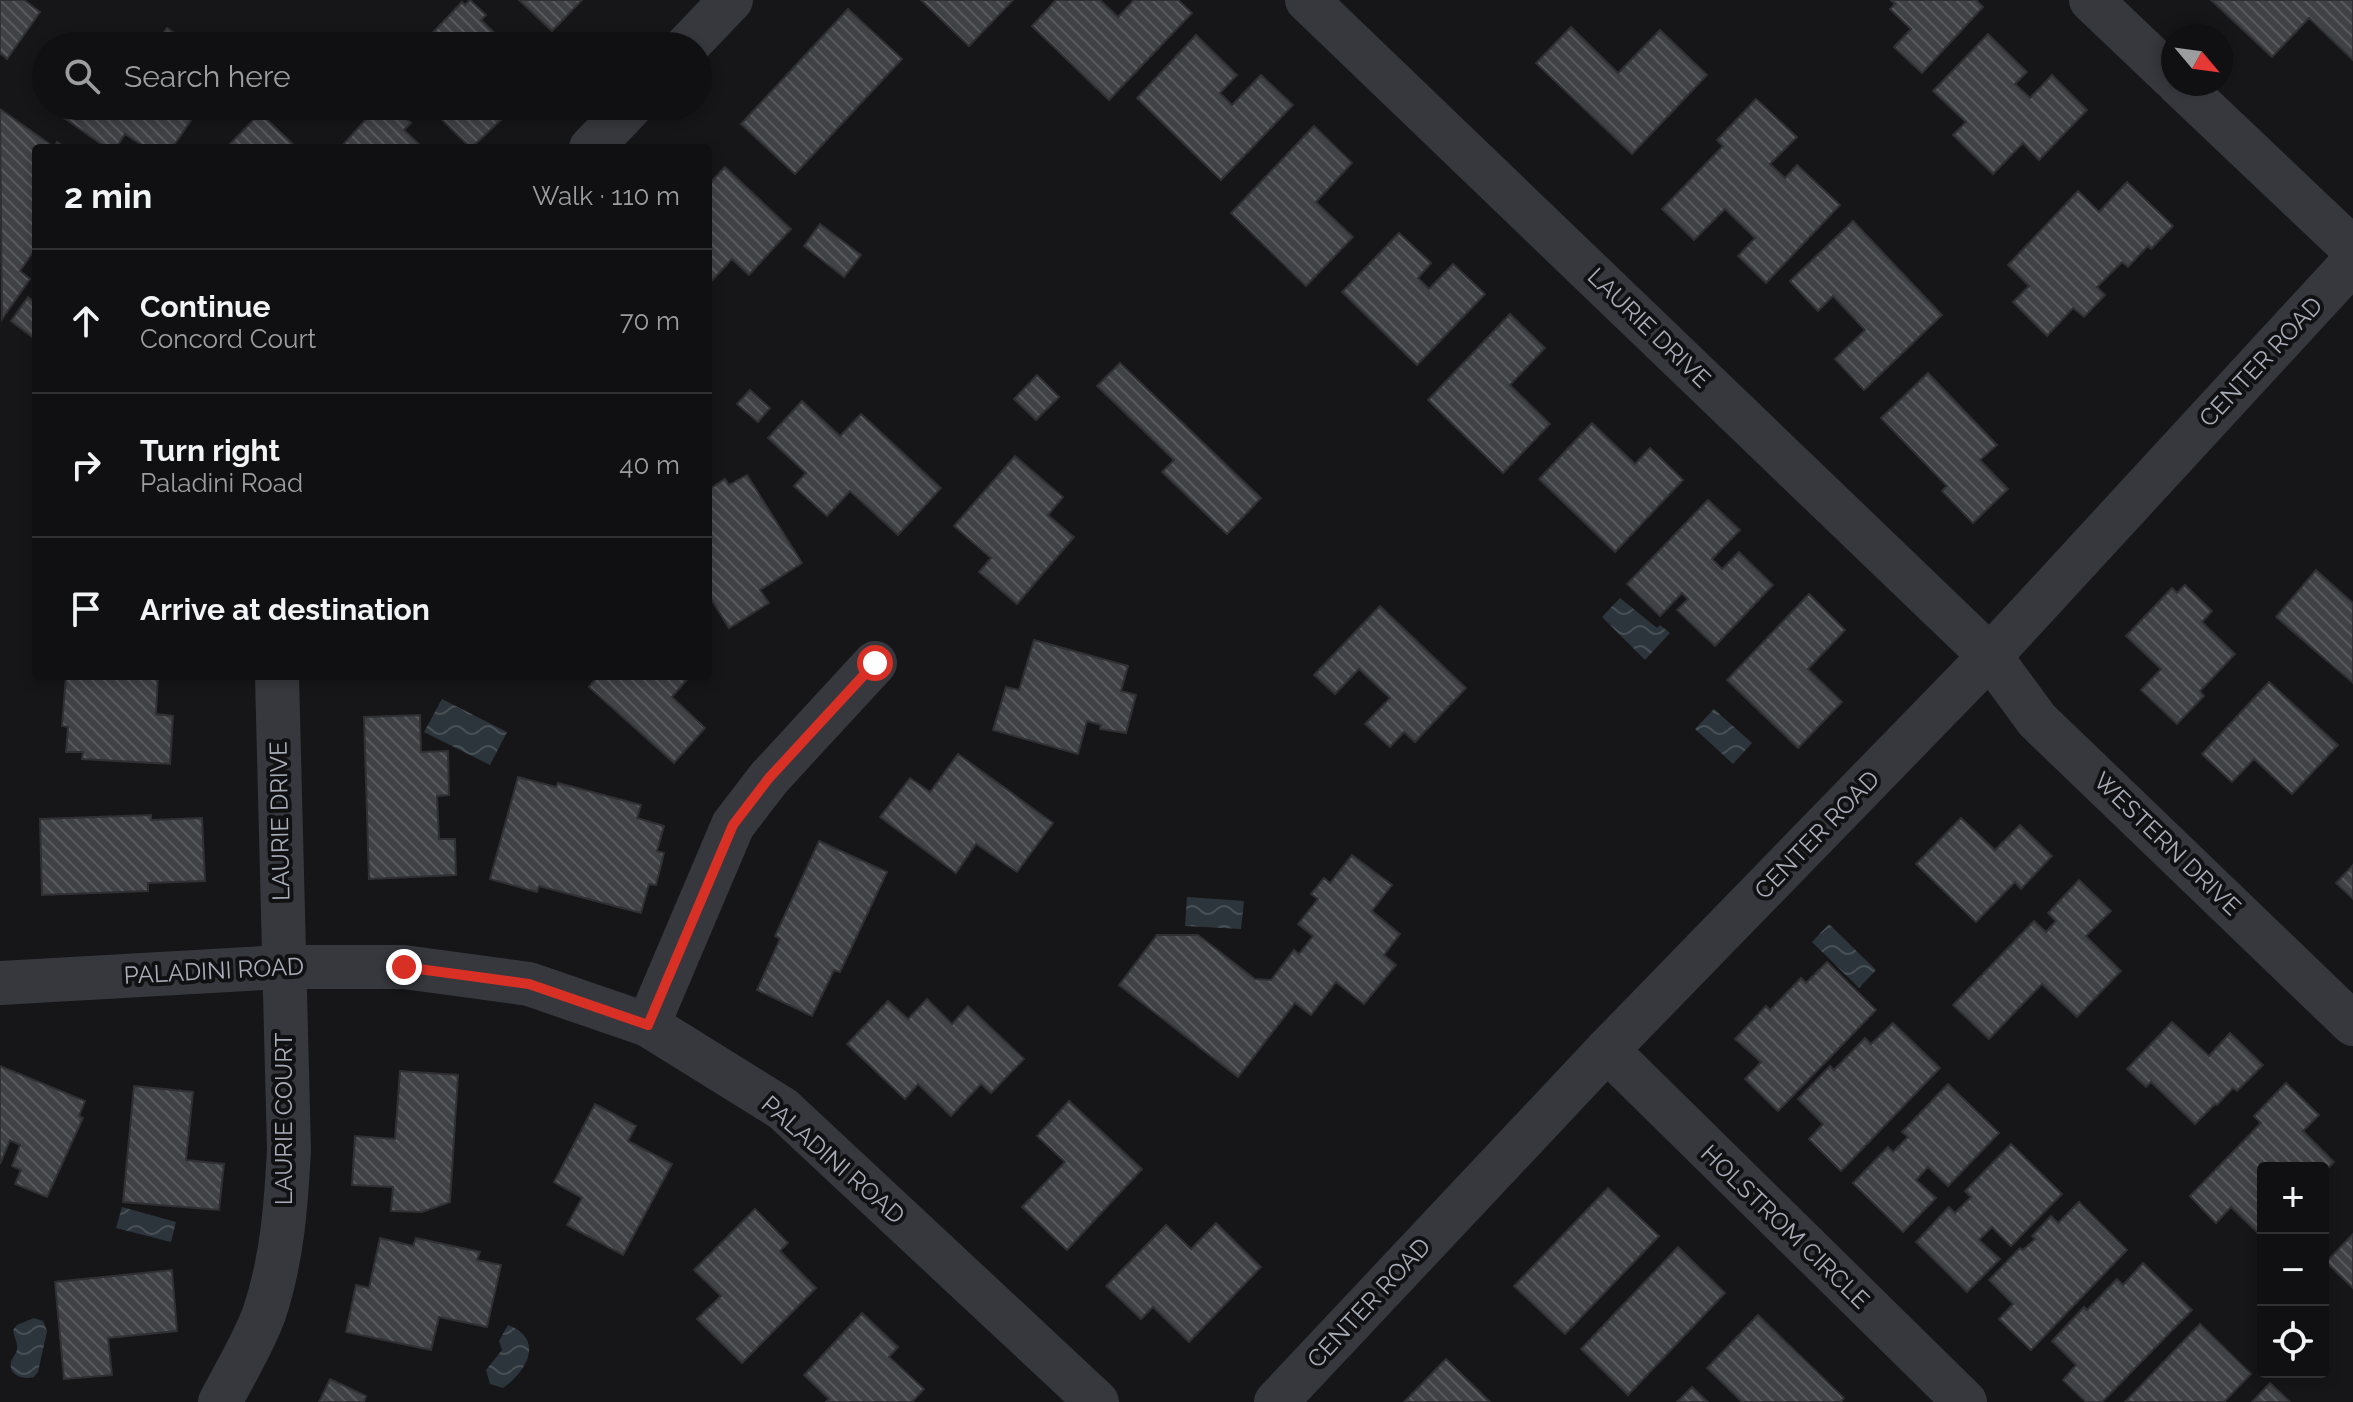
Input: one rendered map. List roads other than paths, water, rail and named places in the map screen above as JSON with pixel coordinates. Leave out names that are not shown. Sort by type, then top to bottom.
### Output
[{"type":"street","points":[[700,32],[731,0]]},
{"type":"street","name":"LAURIE DRIVE","points":[[1307,0],[1990,656]]},
{"type":"street","points":[[2091,0],[2161,67]]},
{"type":"street","points":[[2192,96],[2353,249]]},
{"type":"street","points":[[595,144],[618,120]]},
{"type":"street","name":"CENTER ROAD","points":[[1276,1402],[1607,1050],[1990,656],[2353,262]]},
{"type":"street","name":"WESTERN DRIVE","points":[[1990,656],[2037,720],[2353,1024]]},
{"type":"street","points":[[648,1025],[733,825],[769,778],[875,663]]},
{"type":"street","name":"LAURIE DRIVE","points":[[277,680],[282,967]]},
{"type":"street","name":"PALADINI ROAD","points":[[0,983],[282,967],[404,967],[529,984],[648,1025],[783,1109],[1097,1402]]},
{"type":"street","name":"LAURIE COURT","points":[[220,1402],[263,1316],[278,1265],[289,1150],[282,967]]},
{"type":"street","name":"HOLSTROM CIRCLE","points":[[1607,1050],[1954,1399]]},
{"type":"water","points":[[1620,598],[1657,628],[1660,625],[1670,633],[1645,660],[1602,617]]},
{"type":"water","points":[[442,699],[507,732],[490,765],[424,732]]},
{"type":"water","points":[[1714,709],[1752,743],[1733,764],[1695,729]]},
{"type":"water","points":[[1187,897],[1244,901],[1241,929],[1185,926]]},
{"type":"water","points":[[1829,924],[1876,970],[1859,988],[1812,942]]},
{"type":"water","points":[[122,1207],[176,1222],[171,1242],[116,1228]]},
{"type":"water","points":[[34,1318],[43,1321],[47,1331],[38,1372],[34,1377],[26,1378],[12,1371],[12,1360],[17,1350],[13,1330]]},
{"type":"water","points":[[508,1325],[526,1338],[529,1347],[525,1364],[503,1388],[490,1384],[486,1370],[502,1350],[499,1341]]}]
